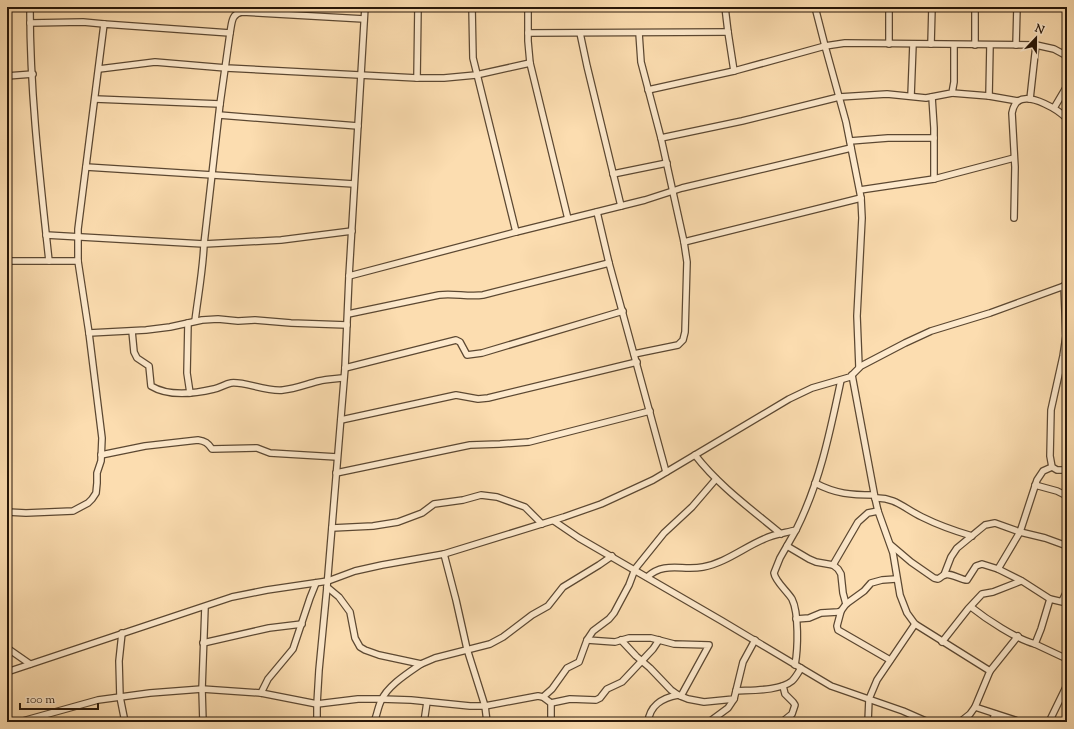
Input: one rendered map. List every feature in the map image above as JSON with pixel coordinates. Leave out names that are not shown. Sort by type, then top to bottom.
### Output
[{"type":"street","points":[[317,722],[316,704],[328,584],[343,378],[345,368],[365,7]]},
{"type":"street","points":[[417,78],[418,7]]},
{"type":"street","points":[[472,7],[472,47],[476,75],[516,232]]},
{"type":"street","points":[[528,7],[530,63],[568,219]]},
{"type":"street","points":[[725,7],[734,71]]},
{"type":"street","points":[[815,7],[846,122],[861,198],[862,218],[857,316],[859,368]]},
{"type":"street","points":[[889,7],[889,44]]},
{"type":"street","points":[[931,44],[932,7]]},
{"type":"street","points":[[975,7],[975,45]]},
{"type":"street","points":[[1016,45],[1017,7]]},
{"type":"street","points":[[31,8],[30,23],[39,164],[49,261]]},
{"type":"street","points":[[194,322],[204,265],[204,244],[213,176],[220,104],[233,18],[236,14],[242,12],[364,18]]},
{"type":"street","points":[[30,23],[83,22],[230,33]]},
{"type":"street","points":[[7,512],[26,513],[73,511],[92,499],[96,493],[98,483],[97,473],[101,455],[102,438],[89,333],[78,261],[77,238],[104,24]]},
{"type":"street","points":[[528,33],[728,32]]},
{"type":"street","points":[[580,33],[620,206]]},
{"type":"street","points":[[634,354],[678,345],[683,340],[685,332],[687,262],[673,190],[641,62],[639,33]]},
{"type":"street","points":[[648,90],[734,71],[825,46],[845,43],[1036,45],[1054,49],[1067,56]]},
{"type":"street","points":[[911,96],[913,44]]},
{"type":"street","points":[[988,96],[990,44]]},
{"type":"street","points":[[952,93],[954,82],[954,45]]},
{"type":"street","points":[[1030,99],[1036,45]]},
{"type":"street","points":[[99,69],[155,62],[226,68],[417,78],[444,78],[476,75],[530,63]]},
{"type":"street","points":[[7,76],[33,74]]},
{"type":"street","points":[[1054,108],[1067,86]]},
{"type":"street","points":[[661,138],[723,126],[839,97],[887,94],[932,97],[952,93],[988,96],[1018,101],[1030,99],[1054,108],[1067,119]]},
{"type":"street","points":[[932,97],[934,179]]},
{"type":"street","points":[[95,98],[220,104]]},
{"type":"street","points":[[1014,218],[1012,113],[1014,105],[1018,101]]},
{"type":"street","points":[[219,115],[358,126]]},
{"type":"street","points":[[850,141],[888,138],[934,138]]},
{"type":"street","points":[[349,276],[651,198],[673,190],[851,148]]},
{"type":"street","points":[[860,190],[934,179],[1014,158]]},
{"type":"street","points":[[613,174],[666,163]]},
{"type":"street","points":[[86,167],[354,184]]},
{"type":"street","points":[[684,242],[861,198]]},
{"type":"street","points":[[597,212],[609,263],[666,472]]},
{"type":"street","points":[[46,235],[77,238],[204,244],[281,240],[352,232]]},
{"type":"street","points":[[7,262],[78,261]]},
{"type":"street","points":[[348,314],[439,295],[454,294],[470,296],[483,294],[609,263]]},
{"type":"street","points":[[7,672],[232,597],[260,591],[316,583],[328,584],[355,571],[444,554],[554,521],[601,504],[637,489],[789,399],[812,388],[841,380],[852,375],[859,368],[905,343],[931,331],[990,313],[1065,286],[1066,336],[1051,416],[1050,456],[1052,467]]},
{"type":"street","points":[[345,368],[456,340],[460,342],[466,354],[482,353],[622,311]]},
{"type":"street","points":[[89,333],[170,327],[218,319],[238,321],[255,320],[291,324],[347,325]]},
{"type":"street","points":[[188,323],[187,373],[190,393]]},
{"type":"street","points":[[132,331],[134,352],[137,358],[149,366],[151,386],[174,394],[214,389],[231,383],[283,390],[320,381],[343,378]]},
{"type":"street","points":[[341,420],[456,395],[478,399],[488,398],[637,362]]},
{"type":"street","points":[[852,375],[878,512],[891,545],[900,596],[907,612],[915,624],[990,671]]},
{"type":"street","points":[[795,665],[798,649],[795,610],[787,591],[777,580],[774,570],[796,530],[810,500],[825,455],[841,380]]},
{"type":"street","points":[[336,473],[470,445],[529,442],[650,410]]},
{"type":"street","points":[[101,455],[145,446],[198,440],[203,441],[212,448],[257,448],[270,453],[337,457]]},
{"type":"street","points":[[695,455],[716,479],[732,494],[781,534]]},
{"type":"street","points":[[998,569],[1020,532],[1035,485],[1043,470],[1052,467],[1057,470],[1067,470]]},
{"type":"street","points":[[19,722],[98,700],[150,693],[202,689],[261,693],[316,704],[358,699],[381,699],[485,706],[526,698],[543,697],[552,689],[566,668],[579,662],[587,640],[593,631],[609,619],[614,613],[629,585],[635,569],[664,533],[692,507],[716,479]]},
{"type":"street","points":[[815,483],[841,494],[875,496],[893,500],[935,524],[972,536]]},
{"type":"street","points":[[1035,485],[1045,487],[1067,496]]},
{"type":"street","points":[[332,528],[373,526],[398,522],[422,512],[434,504],[463,500],[481,495],[497,497],[524,507],[542,524]]},
{"type":"street","points":[[833,565],[858,522],[868,512],[878,512]]},
{"type":"street","points":[[554,521],[579,538],[635,569],[831,686],[903,711],[928,722]]},
{"type":"street","points":[[891,545],[911,562],[934,578],[938,579],[944,575],[956,548],[984,525],[991,523],[999,524],[1067,546]]},
{"type":"street","points":[[647,577],[656,570],[667,567],[693,568],[711,565],[765,538],[796,530]]},
{"type":"street","points":[[787,546],[816,562],[833,565],[838,569],[841,574],[842,592],[846,604]]},
{"type":"street","points":[[444,554],[467,649],[485,706],[487,722]]},
{"type":"street","points":[[374,722],[381,699],[401,678],[421,664],[435,658],[490,644],[532,615],[548,606],[563,587],[612,556]]},
{"type":"street","points":[[944,575],[967,580],[976,566],[982,564],[998,569],[1050,599],[1064,602],[1067,591]]},
{"type":"street","points":[[890,660],[838,630],[837,626],[841,611],[846,604],[864,591],[871,583],[882,580],[896,579]]},
{"type":"street","points":[[942,642],[982,594],[994,592],[1021,581]]},
{"type":"street","points":[[261,693],[268,679],[293,649],[316,583]]},
{"type":"street","points":[[328,584],[350,612],[355,638],[360,647],[379,655],[421,664]]},
{"type":"street","points":[[1035,644],[1050,599]]},
{"type":"street","points":[[203,722],[202,689],[205,607]]},
{"type":"street","points":[[971,607],[986,618],[1018,636],[1067,659]]},
{"type":"street","points":[[796,619],[809,618],[820,613],[841,611]]},
{"type":"street","points":[[203,643],[269,628],[302,624]]},
{"type":"street","points":[[868,722],[869,699],[877,680],[915,624]]},
{"type":"street","points":[[122,633],[119,661],[120,697],[125,722]]},
{"type":"street","points":[[960,722],[970,714],[975,707],[990,671],[1018,636]]},
{"type":"street","points":[[587,640],[615,642],[621,640],[651,638],[683,645],[709,645],[679,696]]},
{"type":"street","points":[[621,640],[671,690],[679,696]]},
{"type":"street","points":[[543,697],[551,703],[570,699],[596,700],[600,698],[607,690],[622,682],[654,649],[659,640]]},
{"type":"street","points":[[709,722],[728,708],[734,699],[743,662],[755,640]]},
{"type":"street","points":[[7,648],[30,664]]},
{"type":"street","points":[[736,691],[783,686],[794,679],[801,668]]},
{"type":"street","points":[[1049,722],[1067,685]]},
{"type":"street","points":[[782,722],[792,714],[795,706],[785,694],[783,686]]},
{"type":"street","points":[[648,722],[650,711],[654,706],[667,697],[679,696],[704,702],[734,699]]},
{"type":"street","points":[[424,722],[427,702]]},
{"type":"street","points":[[551,703],[551,722]]},
{"type":"street","points":[[975,707],[1021,722]]},
{"type":"street","points":[[992,722],[994,714]]}]
